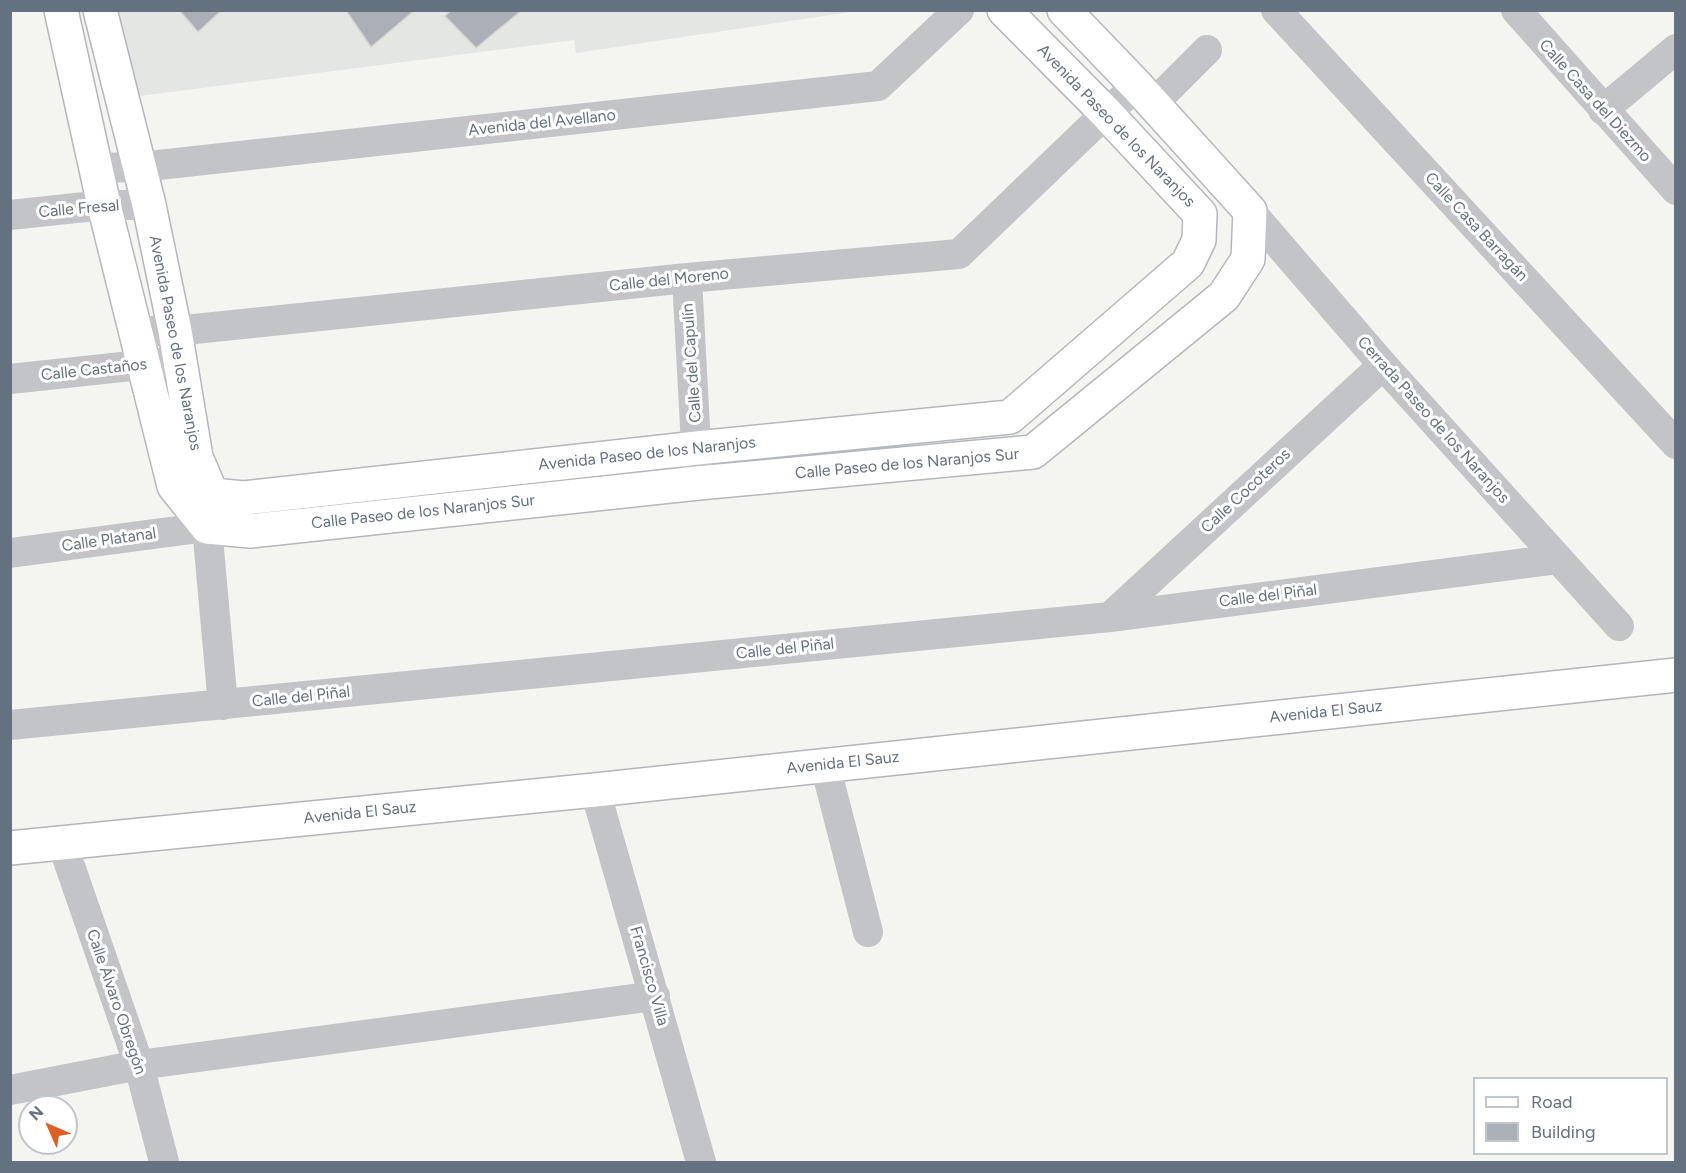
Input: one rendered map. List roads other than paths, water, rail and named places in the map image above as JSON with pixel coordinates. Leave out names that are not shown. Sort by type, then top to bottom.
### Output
[{"type":"street","name":"Avenida Paseo de los Naranjos","points":[[61,10],[104,205],[174,486],[207,526]]},
{"type":"street","name":"Avenida Paseo de los Naranjos","points":[[100,10],[149,205],[196,457],[212,495],[244,498],[697,448],[1010,417],[1188,263],[1199,240],[1200,214],[1106,112],[1004,10]]},
{"type":"street","name":"Avenida del Avellano","points":[[96,168],[140,167],[878,86],[959,10]]},
{"type":"street","points":[[1064,10],[1250,211]]},
{"type":"street","name":"Calle Casa Barragán","points":[[1276,10],[1676,444]]},
{"type":"street","name":"Calle Casa del Diezmo","points":[[1516,10],[1676,190]]},
{"type":"street","points":[[1603,110],[1676,49]]},
{"type":"street","name":"Calle del Moreno","points":[[135,330],[176,346],[687,278],[959,254],[1106,112],[1145,95],[1206,50]]},
{"type":"street","name":"Calle Fresal","points":[[10,215],[104,205],[149,205]]},
{"type":"street","name":"Cerrada Paseo de los Naranjos","points":[[1250,211],[1383,365],[1619,626]]},
{"type":"street","name":"Calle Paseo de los Naranjos Sur","points":[[207,526],[250,531],[698,483],[1033,452],[1224,296],[1248,259],[1250,211]]},
{"type":"street","name":"Calle del Capulín","points":[[687,278],[698,483]]},
{"type":"street","name":"Calle Castaños","points":[[10,379],[142,364],[176,346]]},
{"type":"street","name":"Calle Cocoteros","points":[[1110,616],[1383,365]]},
{"type":"street","points":[[212,495],[207,526],[223,705]]},
{"type":"street","name":"Calle Platanal","points":[[10,553],[207,526]]},
{"type":"street","name":"Calle del Piñal","points":[[10,725],[1110,616],[1557,559]]},
{"type":"street","name":"Avenida El Sauz","points":[[10,848],[595,790],[1676,675]]},
{"type":"street","points":[[825,765],[868,932]]},
{"type":"street","name":"Francisco Villa","points":[[595,790],[701,1162]]},
{"type":"street","name":"Calle Álvaro Obregón","points":[[62,843],[139,1065],[164,1162]]},
{"type":"street","points":[[10,1090],[139,1065],[655,996]]}]
